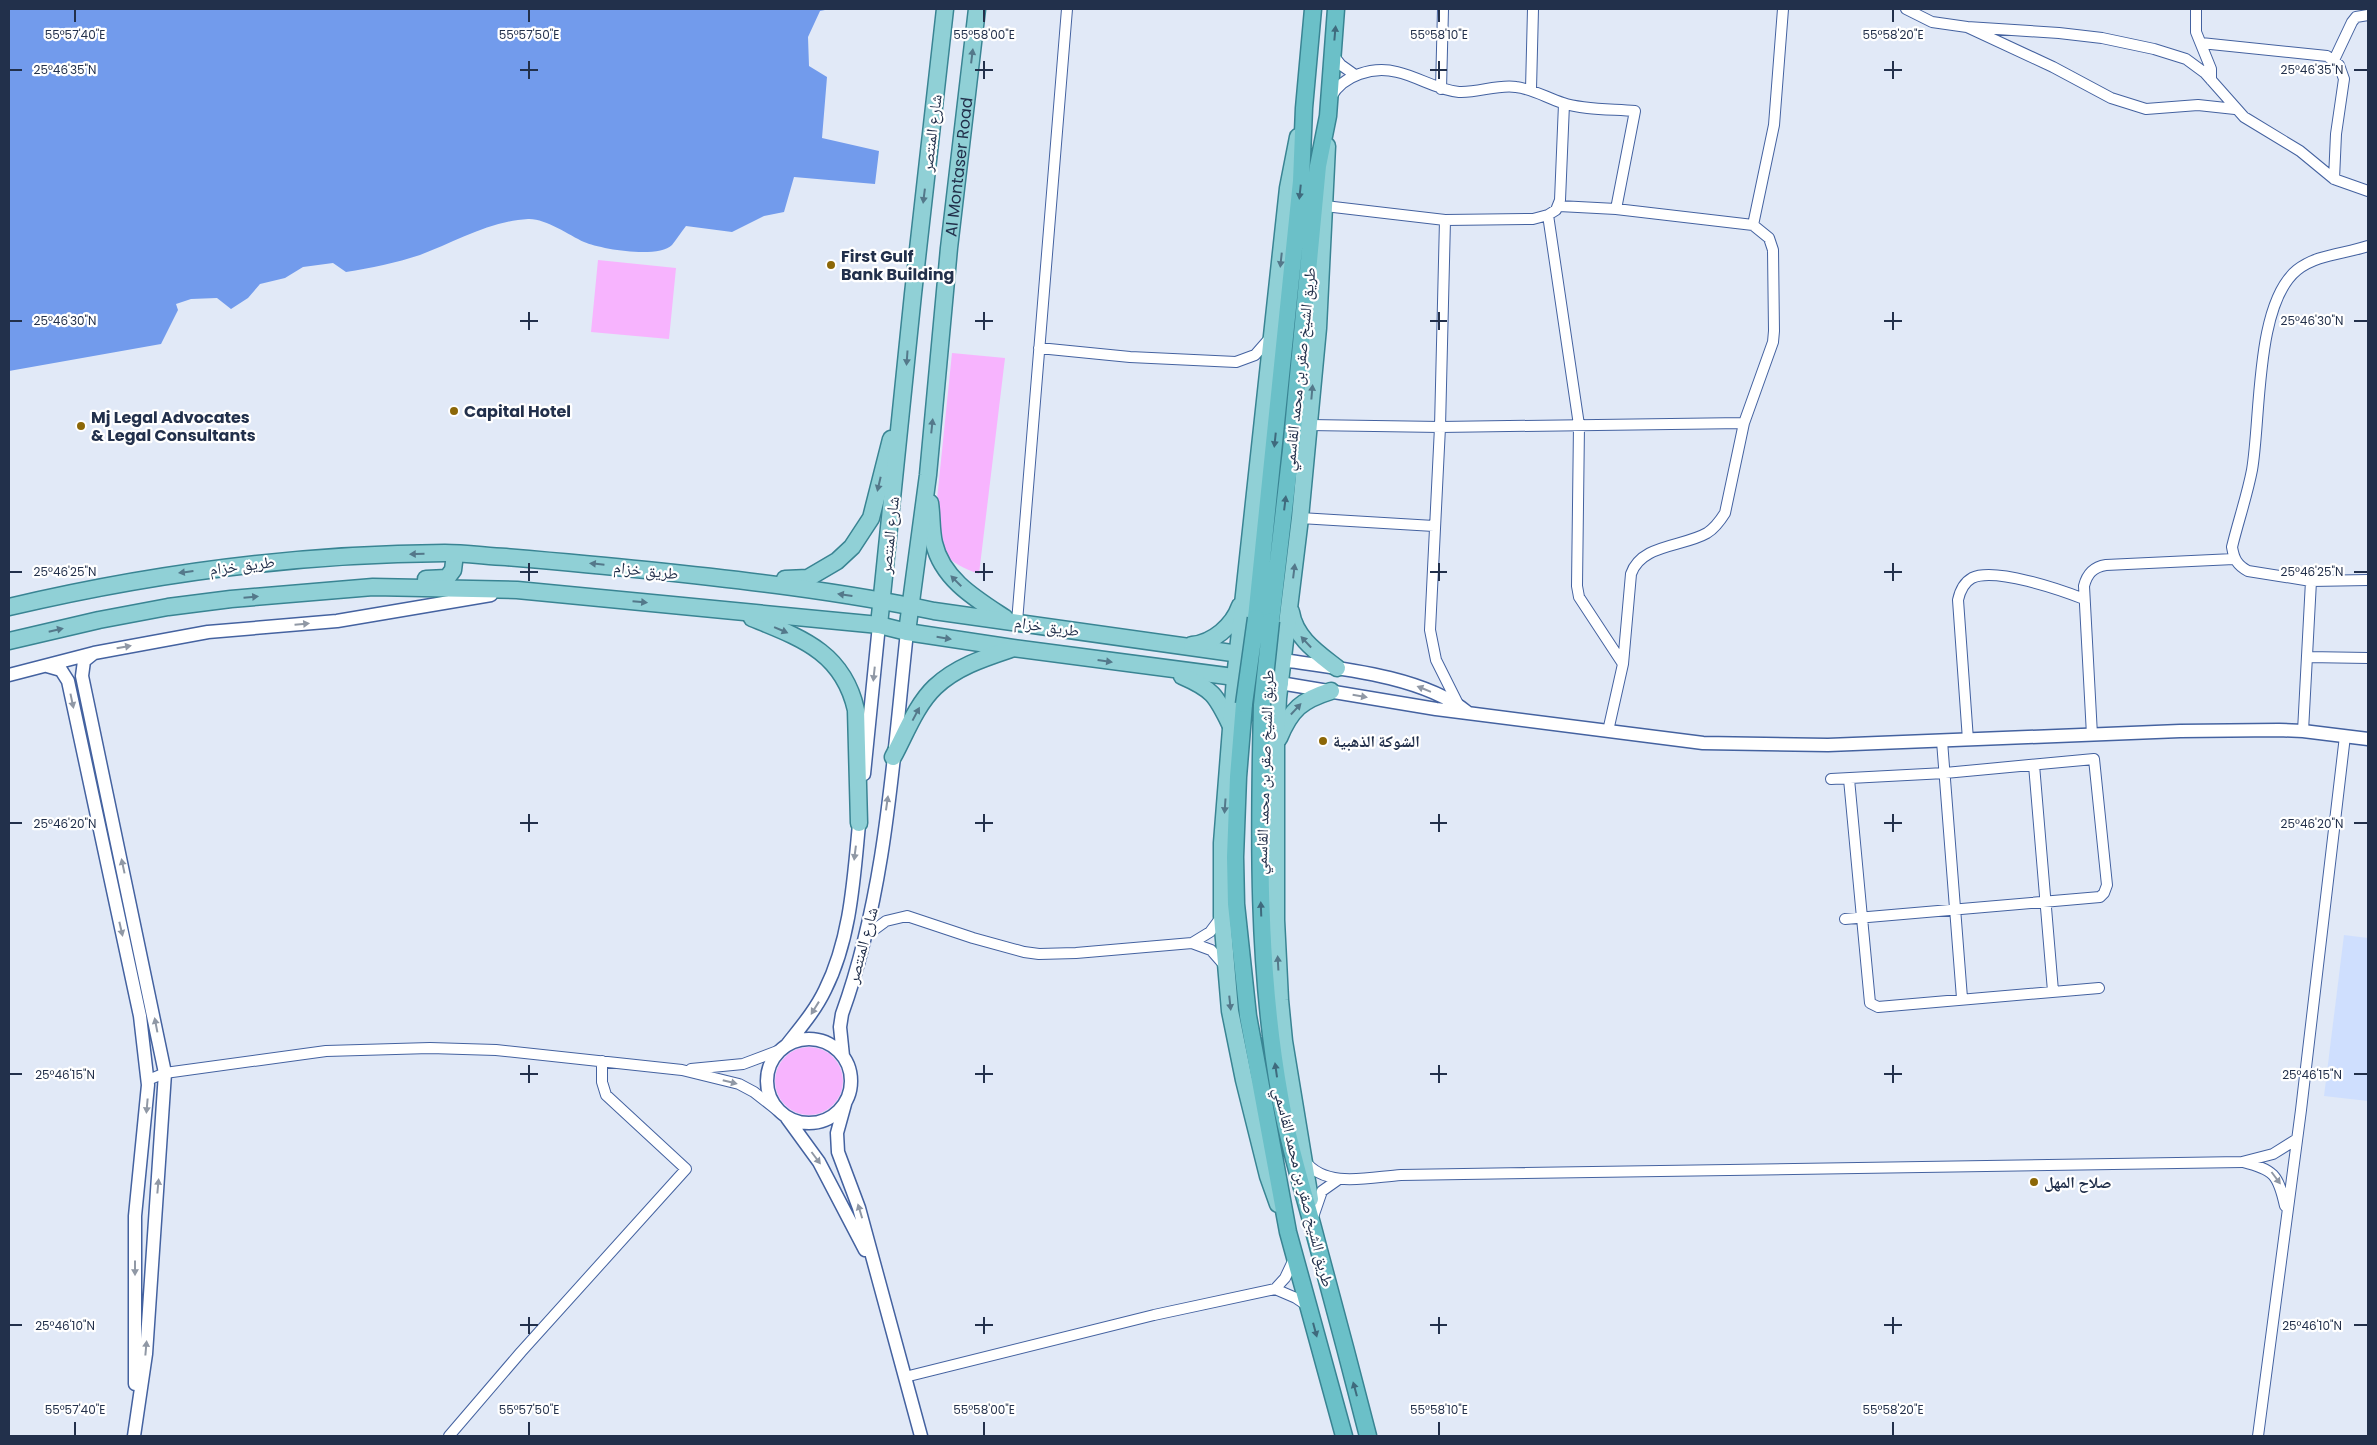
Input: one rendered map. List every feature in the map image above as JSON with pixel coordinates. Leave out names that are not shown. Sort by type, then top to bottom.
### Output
[{"type":"highway","name":"طريق الشيخ صقر بن محمد القاسمي","points":[[1313,9],[1304,108],[1302,181],[1264,619],[1259,834],[1262,946],[1268,1017],[1280,1097],[1297,1173],[1316,1237],[1368,1436]]},
{"type":"highway","name":"طريق الشيخ صقر بن محمد القاسمي","points":[[1336,9],[1328,108],[1318,166],[1292,450],[1264,619],[1244,704],[1238,777],[1236,904],[1248,1016],[1288,1232],[1344,1436]]},
{"type":"main road","name":"شارع المنتصر","points":[[879,625],[905,386],[912,294],[945,9]]},
{"type":"main road","name":"Al Montaser Road","points":[[928,475],[949,248],[978,9]]},
{"type":"main road","points":[[1288,1232],[1268,1176],[1244,1080],[1230,1011],[1222,916],[1222,842],[1234,678],[1288,188],[1304,108]]},
{"type":"main road","points":[[1316,1237],[1284,1041],[1280,1000],[1276,920],[1276,744],[1282,660],[1300,518],[1318,328],[1328,108]]},
{"type":"main road","points":[[748,581],[808,578],[837,561],[852,547],[872,518],[905,386]]},
{"type":"main road","name":"شارع المنتصر","points":[[907,632],[928,475]]},
{"type":"main road","points":[[928,475],[934,544],[948,573],[971,595],[1013,621]]},
{"type":"main road","points":[[373,588],[394,579],[447,578],[453,570],[455,554]]},
{"type":"main road","name":"طريق خزام","points":[[9,607],[84,589],[152,576],[278,561],[360,555],[455,554],[576,562],[748,581],[1282,660]]},
{"type":"main road","name":"طريق خزام","points":[[9,641],[99,620],[168,607],[231,599],[373,588],[517,590],[879,625],[907,632],[1012,648],[1280,683]]},
{"type":"main road","points":[[1177,645],[1195,645],[1218,635],[1227,628],[1238,614],[1244,597]]},
{"type":"main road","points":[[1290,606],[1292,620],[1298,633],[1314,650],[1337,668]]},
{"type":"main road","points":[[736,611],[806,641],[827,655],[843,675],[853,694],[856,710],[859,823]]},
{"type":"main road","points":[[893,757],[921,705],[934,688],[951,674],[964,667],[1012,648]]},
{"type":"main road","points":[[1164,669],[1211,691],[1221,704],[1231,726]]},
{"type":"main road","points":[[1276,744],[1288,719],[1301,704],[1311,697],[1331,691]]},
{"type":"street","points":[[1013,621],[1039,348],[1067,9]]},
{"type":"street","points":[[1441,89],[1443,9]]},
{"type":"street","points":[[1531,89],[1533,9]]},
{"type":"street","points":[[1753,225],[1774,125],[1783,9]]},
{"type":"street","points":[[1906,9],[1932,22],[1967,27],[2060,33],[2134,44],[2186,59],[2197,66],[2244,117],[2300,151],[2334,179],[2343,184],[2368,191]]},
{"type":"street","points":[[2196,9],[2195,24],[2200,43],[2211,69],[2211,80]]},
{"type":"street","points":[[2334,60],[2352,22],[2356,17],[2368,14]]},
{"type":"street","points":[[1967,27],[2053,67],[2111,98],[2146,110],[2198,105],[2235,109]]},
{"type":"street","points":[[2200,43],[2319,55],[2334,60],[2343,72],[2344,79],[2336,134],[2334,179]]},
{"type":"street","points":[[1333,55],[1341,65],[1355,75]]},
{"type":"street","points":[[1328,108],[1340,86],[1355,75],[1370,72],[1397,72],[1441,89],[1459,92],[1514,86],[1531,89],[1564,104],[1635,111],[1616,209]]},
{"type":"street","points":[[1559,206],[1564,104]]},
{"type":"street","points":[[1325,206],[1444,220],[1533,219],[1548,215],[1559,206],[1616,209],[1753,225],[1769,238],[1771,243],[1774,331],[1744,423],[1725,513],[1717,525],[1706,533],[1643,556],[1634,565],[1631,574],[1623,664],[1608,731]]},
{"type":"street","points":[[1548,215],[1579,425],[1577,586],[1579,597],[1623,664]]},
{"type":"street","points":[[1444,220],[1440,427],[1434,526],[1431,640],[1436,660],[1463,708]]},
{"type":"street","points":[[2368,246],[2316,259],[2305,264],[2288,279],[2277,299],[2265,345],[2252,470],[2232,548],[2234,559],[2248,571],[2311,581],[2368,580]]},
{"type":"street","points":[[1039,348],[1130,357],[1236,362],[1255,355],[1263,348],[1273,331]]},
{"type":"street","points":[[1309,425],[1440,427],[1744,423]]},
{"type":"street","points":[[1300,518],[1434,526]]},
{"type":"street","points":[[2092,735],[2084,599],[2085,580],[2089,574],[2099,566],[2234,559]]},
{"type":"street","points":[[1968,740],[1958,600],[1965,584],[1980,576],[2005,578],[2037,583],[2084,599]]},
{"type":"street","points":[[2303,731],[2311,581]]},
{"type":"street","points":[[9,674],[47,666],[94,652],[208,632],[337,621],[517,590]]},
{"type":"street","name":"شارع المنتصر","points":[[783,1048],[812,1013],[825,990],[845,938],[879,625]]},
{"type":"street","name":"شارع المنتصر","points":[[843,1056],[840,1028],[842,1014],[867,935],[874,902],[907,632]]},
{"type":"street","points":[[94,652],[84,661],[82,676],[165,1073],[146,1354],[134,1436]]},
{"type":"street","points":[[2307,657],[2368,658]]},
{"type":"street","points":[[1282,660],[1337,668],[1406,683],[1463,708]]},
{"type":"street","points":[[47,666],[61,670],[68,680],[140,1016],[148,1080],[135,1216],[134,1354],[136,1414]]},
{"type":"street","points":[[1280,683],[1436,709],[1463,708],[1608,731],[1703,742],[1759,745],[1942,741],[2180,731],[2303,731],[2368,739]]},
{"type":"street","points":[[2258,1436],[2297,1139],[2345,736]]},
{"type":"street","points":[[1942,741],[1962,998]]},
{"type":"street","points":[[1831,779],[1945,773],[2094,759],[2107,885],[2104,894],[2100,897],[1845,919]]},
{"type":"street","points":[[2034,765],[2053,992]]},
{"type":"street","points":[[1849,779],[1860,918],[1870,1003],[1878,1007],[1962,998],[2099,988]]},
{"type":"street","points":[[867,935],[886,921],[907,916],[982,940],[1024,952],[1039,954],[1076,953],[1192,943],[1211,950],[1226,967]]},
{"type":"street","points":[[1192,943],[1210,932],[1222,916]]},
{"type":"street","points":[[682,1070],[743,1064],[783,1048],[794,1041],[808,1039],[821,1040],[834,1046],[843,1056],[849,1067],[852,1080],[837,1133],[838,1152],[859,1208],[921,1436]]},
{"type":"street","points":[[776,1110],[769,1098],[766,1084],[767,1071],[773,1058],[783,1048]]},
{"type":"street","points":[[148,1080],[165,1073],[326,1051],[496,1050],[682,1070],[739,1084],[754,1092],[787,1118],[800,1123],[813,1124],[826,1121],[837,1114],[846,1104]]},
{"type":"street","points":[[449,1436],[521,1352],[686,1169],[606,1094],[602,1082],[602,1061]]},
{"type":"street","points":[[787,1118],[819,1162],[878,1275]]},
{"type":"street","points":[[1305,1161],[1316,1173],[1331,1179],[1420,1175],[2242,1162],[2273,1154],[2297,1139]]},
{"type":"street","points":[[2242,1162],[2265,1168],[2274,1174],[2281,1184],[2287,1214]]},
{"type":"street","points":[[1313,1216],[1322,1190],[1339,1179]]},
{"type":"street","points":[[1275,1289],[1290,1272],[1294,1258]]},
{"type":"street","points":[[905,1377],[1154,1315],[1275,1289],[1296,1298],[1308,1306]]},
{"type":"shaded area","points":[[598,260],[676,268],[669,339],[591,332]]},
{"type":"shaded area","points":[[952,353],[1005,358],[979,574],[959,565],[946,555],[940,541],[935,519]]},
{"type":"shaded area","points":[[2344,935],[2368,938],[2368,1101],[2324,1096]]},
{"type":"shaded area","points":[[809,1047],[822,1050],[833,1057],[840,1068],[843,1081],[840,1094],[833,1105],[822,1112],[809,1115],[796,1112],[785,1105],[778,1094],[775,1081],[778,1068],[785,1057],[796,1050]]},
{"type":"water","points":[[9,9],[830,9],[820,11],[808,37],[809,66],[827,77],[822,138],[879,151],[875,184],[794,177],[784,212],[764,216],[732,232],[686,226],[672,245],[655,251],[615,250],[592,245],[535,219],[500,224],[420,255],[383,265],[346,272],[333,263],[303,267],[285,278],[260,284],[248,298],[231,309],[217,298],[191,299],[176,304],[178,310],[161,344],[9,371]]},
{"type":"place","name":"First Gulf Bank Building","points":[[831,265]]},
{"type":"place","name":"Capital Hotel","points":[[454,411]]},
{"type":"place","name":"Mj Legal Advocates & Legal Consultants","points":[[81,426]]},
{"type":"place","name":"الشوكة الذهبية","points":[[1323,741]]},
{"type":"place","name":"صلاح المهل","points":[[2034,1182]]}]
